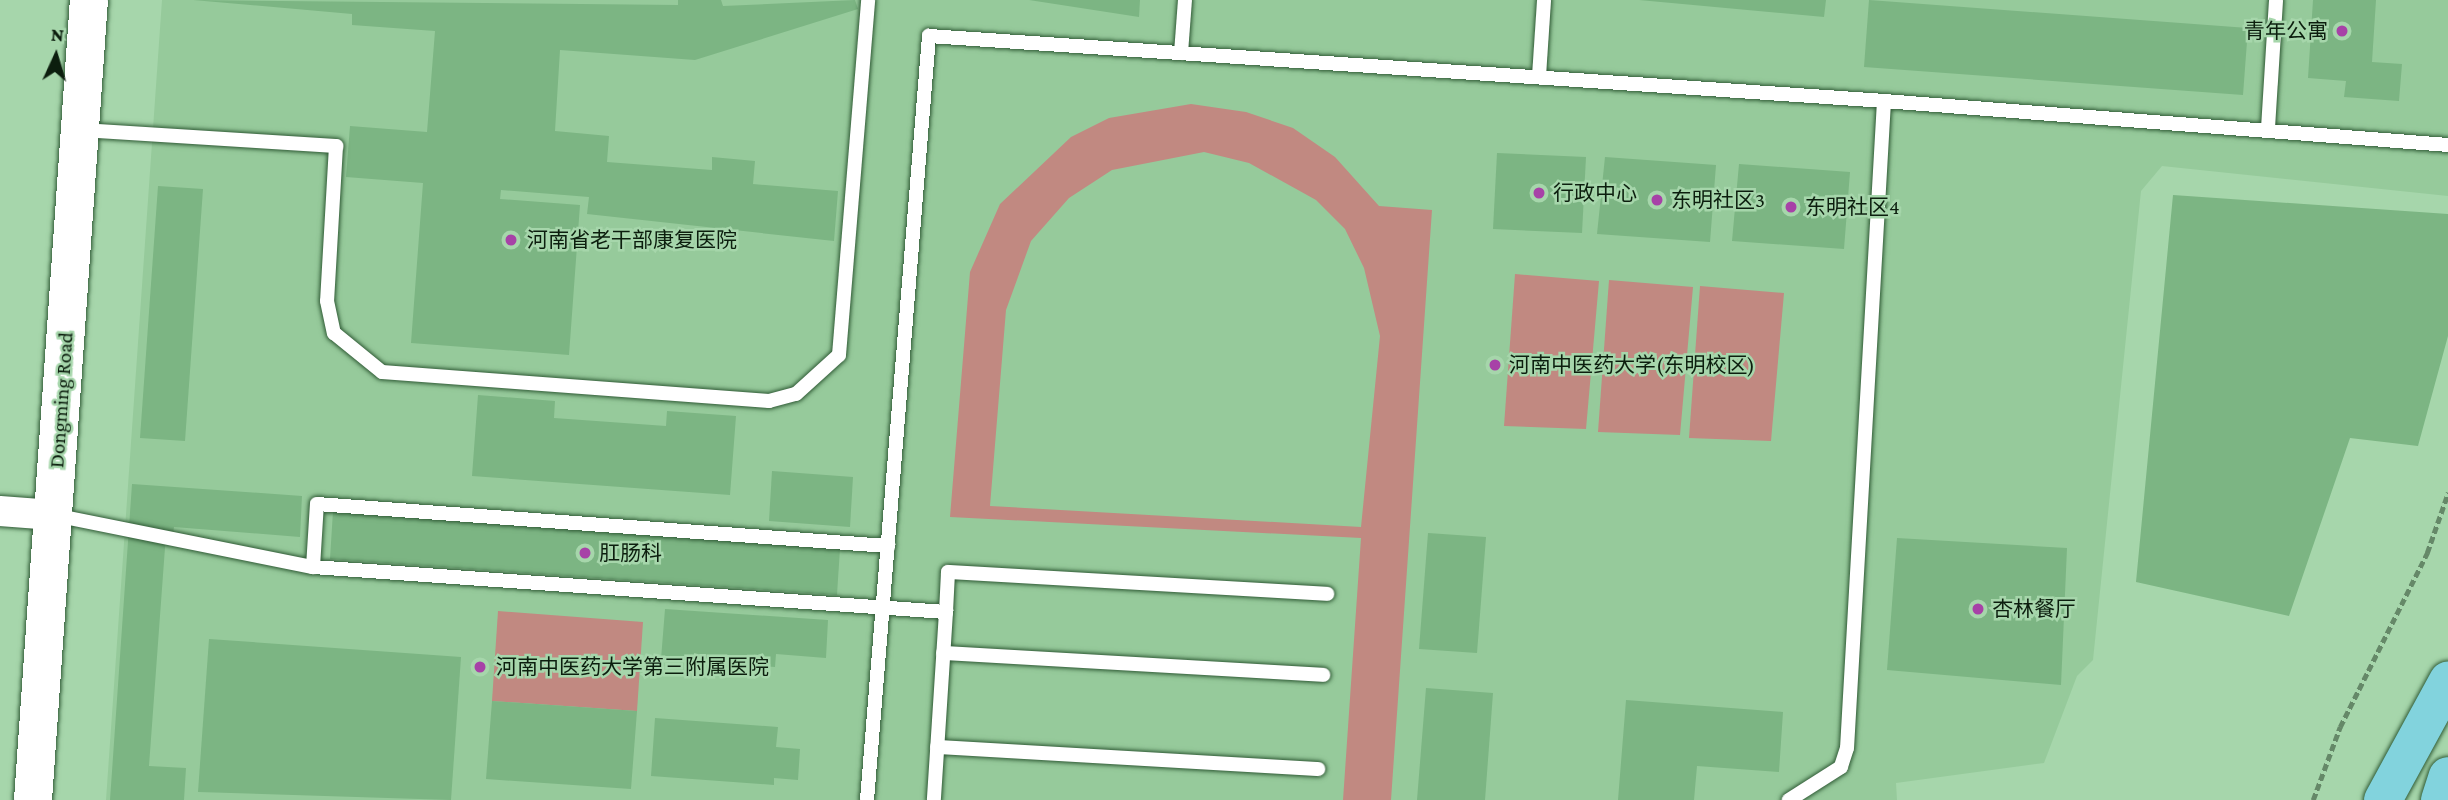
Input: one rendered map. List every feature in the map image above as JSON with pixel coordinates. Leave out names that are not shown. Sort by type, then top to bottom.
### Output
[{"type":"main road","points":[[2383,800],[2448,681]]},
{"type":"main road","points":[[2440,800],[2448,776]]},
{"type":"street","name":"Dongming Road","points":[[33,800],[89,0]]},
{"type":"street","points":[[0,511],[53,515]]},
{"type":"lane","points":[[80,130],[337,146],[327,301],[334,333],[382,372],[769,401],[796,394],[839,355],[868,0]]},
{"type":"lane","points":[[1181,53],[1185,0]]},
{"type":"lane","points":[[1539,76],[1544,0]]},
{"type":"lane","points":[[2268,128],[2276,0]]},
{"type":"lane","points":[[867,800],[929,36],[2268,128],[2448,145]]},
{"type":"lane","points":[[1789,800],[1841,766],[1847,748],[1884,102]]},
{"type":"lane","points":[[313,567],[317,505],[888,545]]},
{"type":"lane","points":[[53,515],[313,567],[946,612]]},
{"type":"lane","points":[[934,800],[948,572],[1327,594]]},
{"type":"lane","points":[[943,653],[1322,675]]},
{"type":"lane","points":[[937,747],[1318,769]]},
{"type":"path","points":[[2314,800],[2340,727],[2427,553],[2448,493]]},
{"type":"shaded area","name":"河南中医药大学(东明校区)","points":[[162,0],[2448,0],[2448,196],[2162,166],[2141,191],[2093,660],[2077,676],[2044,763],[1896,783],[1897,800],[106,800]]},
{"type":"shaded area","points":[[1191,104],[1246,112],[1293,128],[1335,157],[1379,206],[1432,210],[1391,800],[1343,800],[1361,538],[950,517],[970,272],[1000,204],[1071,137],[1109,118]],"holes":[[[1204,152],[1249,163],[1316,200],[1345,229],[1364,268],[1380,336],[1361,527],[990,506],[1006,310],[1031,241],[1069,198],[1112,170]]]},
{"type":"shaded area","points":[[1515,274],[1599,281],[1586,429],[1504,426]]},
{"type":"shaded area","points":[[1609,280],[1693,287],[1680,435],[1598,432]]},
{"type":"shaded area","points":[[1700,286],[1784,293],[1771,441],[1689,438]]},
{"type":"shaded area","points":[[498,611],[643,622],[637,711],[492,701]]},
{"type":"building","points":[[193,0],[678,5],[678,0],[721,0],[723,6],[855,0],[858,9],[695,60],[560,50],[555,131],[609,136],[607,162],[712,170],[712,157],[755,161],[753,184],[838,191],[834,241],[587,214],[589,197],[501,190],[500,199],[580,205],[569,355],[411,343],[423,183],[346,177],[350,126],[427,132],[435,31],[352,25],[352,14]]},
{"type":"building","points":[[1029,0],[1140,0],[1139,17]]},
{"type":"building","points":[[1639,0],[1826,0],[1824,17]]},
{"type":"building","points":[[1869,0],[2248,28],[2243,95],[1864,67]]},
{"type":"building","name":"青年公寓","points":[[2313,0],[2376,0],[2372,62],[2402,64],[2399,101],[2344,97],[2346,81],[2308,78]]},
{"type":"building","name":"行政中心","points":[[1497,153],[1586,157],[1582,233],[1493,229]]},
{"type":"building","name":"东明社区3","points":[[1605,157],[1716,165],[1710,242],[1597,234]]},
{"type":"building","name":"东明社区4","points":[[1739,164],[1850,172],[1844,249],[1732,241]]},
{"type":"building","points":[[158,186],[203,189],[185,441],[140,438]]},
{"type":"building","points":[[2173,195],[2448,214],[2448,336],[2418,446],[2350,438],[2289,616],[2136,582]]},
{"type":"building","points":[[478,395],[555,401],[554,418],[666,426],[667,411],[736,416],[730,495],[472,476]]},
{"type":"building","points":[[772,471],[853,477],[850,527],[769,521]]},
{"type":"building","points":[[132,484],[302,496],[300,537],[174,527],[173,534],[166,534],[149,766],[186,768],[184,800],[110,800]]},
{"type":"building","name":"肛肠科","points":[[333,511],[840,548],[837,595],[330,559]]},
{"type":"building","points":[[1428,533],[1486,537],[1477,653],[1419,649]]},
{"type":"building","name":"杏林餐厅","points":[[1897,538],[2067,548],[2061,685],[1887,670]]},
{"type":"building","points":[[665,609],[828,620],[826,658],[776,654],[775,667],[661,659]]},
{"type":"building","points":[[209,639],[461,657],[451,800],[198,792]]},
{"type":"building","points":[[1426,688],[1493,693],[1485,800],[1417,800]]},
{"type":"building","points":[[1626,700],[1783,712],[1779,772],[1697,766],[1694,800],[1618,800]]},
{"type":"building","points":[[492,701],[637,711],[631,789],[486,779]]},
{"type":"building","points":[[655,718],[778,727],[776,747],[800,749],[798,780],[774,778],[774,785],[651,776]]},
{"type":"place","name":"青年公寓","points":[[2342,31]]},
{"type":"place","name":"行政中心","points":[[1539,193]]},
{"type":"place","name":"东明社区3","points":[[1657,200]]},
{"type":"place","name":"东明社区4","points":[[1791,207]]},
{"type":"place","name":"河南省老干部康复医院","points":[[511,240]]},
{"type":"place","name":"河南中医药大学(东明校区)","points":[[1495,365]]},
{"type":"place","name":"肛肠科","points":[[585,553]]},
{"type":"place","name":"杏林餐厅","points":[[1978,609]]},
{"type":"place","name":"河南中医药大学第三附属医院","points":[[480,667]]}]
